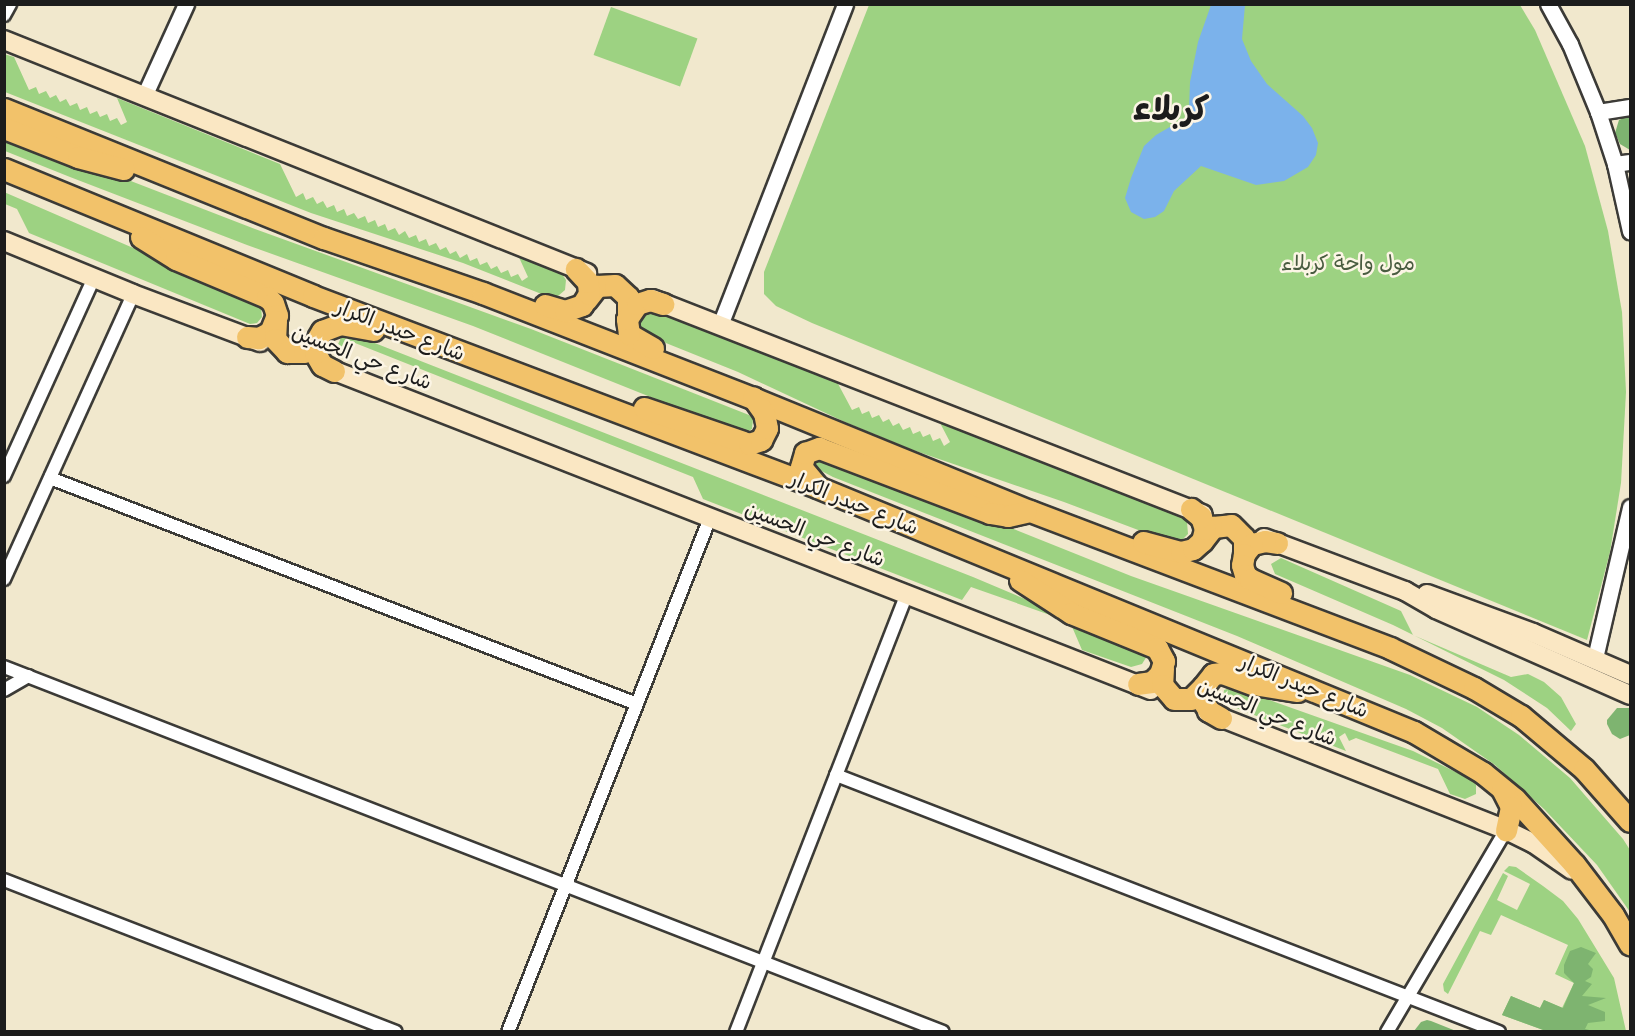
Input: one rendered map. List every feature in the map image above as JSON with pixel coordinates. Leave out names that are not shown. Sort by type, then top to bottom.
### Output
[{"type":"highway","points":[[4,109],[324,238],[483,293],[755,399],[1030,511],[1390,648],[1474,688],[1521,716],[1584,769],[1630,821]]},
{"type":"highway","points":[[4,128],[102,165],[133,170],[151,169]]},
{"type":"highway","name":"شارع حيدر الكرار","points":[[4,169],[123,220],[418,336],[817,487],[1414,732],[1451,753],[1500,786],[1552,839],[1596,892],[1628,937]]},
{"type":"highway","points":[[123,220],[148,242],[176,259],[267,297],[276,309],[275,339],[287,352],[304,352],[316,341],[322,331],[340,324],[418,336]]},
{"type":"highway","points":[[576,269],[588,282],[586,300]]},
{"type":"highway","points":[[483,293],[514,294],[565,311],[577,309],[597,286],[615,285],[628,297],[627,329],[634,338],[728,377],[755,399],[764,413],[767,428],[761,440],[749,444],[639,406],[556,388]]},
{"type":"highway","points":[[628,313],[644,301],[663,303]]},
{"type":"highway","points":[[247,337],[265,336],[276,321]]},
{"type":"highway","points":[[316,341],[315,353],[318,360],[334,371]]},
{"type":"highway","points":[[817,487],[801,467],[805,453],[819,448],[990,513],[1008,516],[1030,511]]},
{"type":"highway","points":[[1191,509],[1204,522],[1202,541]]},
{"type":"highway","points":[[1102,539],[1127,538],[1180,552],[1193,549],[1213,526],[1231,525],[1244,538],[1243,570],[1256,583],[1354,625],[1390,648]]},
{"type":"highway","points":[[1244,554],[1252,544],[1260,541],[1277,543]]},
{"type":"highway","points":[[990,559],[1037,593],[1071,613],[1157,648],[1163,655],[1162,686],[1174,699],[1191,699],[1213,674],[1222,673],[1269,687],[1326,694]]},
{"type":"highway","points":[[1138,684],[1152,682],[1163,668]]},
{"type":"highway","points":[[1203,687],[1202,700],[1205,707],[1221,718]]},
{"type":"highway","points":[[1500,786],[1511,807],[1506,830]]},
{"type":"main road","points":[[4,40],[145,94],[615,285],[1405,591],[1436,609],[1630,695]]},
{"type":"main road","name":"شارع حي الحسين","points":[[4,241],[133,294],[595,470],[710,518],[1506,830],[1552,856],[1596,892]]},
{"type":"main road","points":[[1405,591],[1426,593],[1448,601],[1595,658],[1630,675]]},
{"type":"street","points":[[4,15],[10,4]]},
{"type":"street","points":[[145,94],[186,4]]},
{"type":"street","points":[[720,325],[845,4]]},
{"type":"street","points":[[1548,4],[1570,44],[1598,112],[1615,164],[1630,231]]},
{"type":"street","points":[[1598,112],[1630,107]]},
{"type":"street","points":[[1615,164],[1630,162]]},
{"type":"street","points":[[4,476],[8,460],[94,278]]},
{"type":"street","points":[[4,579],[133,294]]},
{"type":"street","points":[[50,478],[637,704]]},
{"type":"street","points":[[1595,658],[1630,507]]},
{"type":"street","points":[[508,1032],[710,518]]},
{"type":"street","points":[[736,1032],[907,594]]},
{"type":"street","points":[[4,667],[943,1032]]},
{"type":"street","points":[[4,690],[28,676]]},
{"type":"street","points":[[836,775],[1499,1032]]},
{"type":"street","points":[[1387,1032],[1506,830]]},
{"type":"street","points":[[4,880],[394,1032]]},
{"type":"green space","name":"مول واحة كربلاء","points":[[869,5],[1520,5],[1535,30],[1585,146],[1608,231],[1622,312],[1626,392],[1621,483],[1610,552],[1587,640],[812,323],[776,306],[764,294],[764,272]]},
{"type":"green space","points":[[611,7],[697,38],[680,86],[594,55]]},
{"type":"green space","points":[[4,54],[14,57],[29,90],[36,87],[39,94],[46,91],[50,98],[56,95],[60,102],[66,99],[70,106],[77,103],[80,110],[87,107],[90,114],[97,111],[100,117],[107,114],[110,121],[117,118],[121,125],[127,122],[117,98],[280,164],[296,197],[303,193],[306,200],[313,197],[317,204],[323,201],[327,208],[334,205],[337,212],[344,209],[347,216],[354,213],[358,219],[365,216],[368,223],[375,220],[378,227],[385,224],[388,231],[395,228],[399,235],[405,231],[409,238],[416,235],[419,242],[426,239],[429,246],[436,243],[440,250],[446,247],[450,254],[456,251],[460,258],[467,254],[470,261],[477,258],[480,265],[487,262],[491,269],[497,266],[501,273],[508,270],[511,277],[518,274],[522,281],[528,277],[517,253],[562,274],[566,280],[565,290],[558,296],[544,295],[463,263],[311,213],[5,92]]},
{"type":"green space","points":[[1630,115],[1630,150],[1620,144],[1615,133],[1619,120]]},
{"type":"green space","points":[[4,132],[255,229],[531,329],[749,415],[753,419],[752,429],[743,434],[473,326],[247,245],[70,177],[5,151]]},
{"type":"green space","points":[[4,192],[251,299],[261,307],[262,317],[257,323],[250,324],[29,233],[17,209],[5,204]]},
{"type":"green space","points":[[654,308],[836,380],[852,410],[859,407],[862,414],[869,411],[872,418],[879,415],[883,422],[889,419],[893,426],[899,423],[903,430],[910,427],[913,434],[920,431],[923,437],[930,434],[933,441],[940,438],[944,446],[950,442],[939,421],[1180,516],[1187,522],[1188,534],[1180,542],[1170,542],[1064,502],[910,449],[847,423],[738,372],[646,335],[640,330],[638,321],[641,313]]},
{"type":"green space","points":[[344,331],[973,577],[1148,651],[1147,656],[1142,664],[1131,667],[1082,650],[1070,622],[971,587],[962,600],[703,499],[693,477],[350,341],[345,347],[348,361],[334,353]]},
{"type":"green space","points":[[814,457],[976,514],[1131,576],[1410,675],[1477,707],[1519,735],[1570,778],[1623,839],[1630,850],[1630,912],[1597,865],[1544,809],[1495,765],[1442,728],[1406,709],[1237,636],[833,477],[814,467]]},
{"type":"green space","points":[[1281,558],[1401,611],[1413,635],[1275,574],[1271,564]]},
{"type":"green space","points":[[1414,636],[1511,677],[1528,674],[1544,682],[1561,697],[1576,724],[1571,731],[1547,708],[1504,680]]},
{"type":"green space","points":[[1233,687],[1413,751],[1472,780],[1476,785],[1476,794],[1465,799],[1450,794],[1438,769],[1356,738],[1349,741],[1345,733],[1339,737],[1346,751],[1226,704],[1223,701],[1224,690]]},
{"type":"green space","points":[[1617,708],[1630,708],[1630,735],[1620,739],[1612,734],[1607,724],[1607,720]]},
{"type":"green space","points":[[1509,866],[1516,867],[1563,901],[1578,919],[1614,978],[1626,1031],[1546,1031],[1502,1015],[1511,996],[1540,1008],[1544,1000],[1562,1008],[1574,983],[1555,974],[1568,945],[1501,915],[1491,935],[1480,931],[1448,994],[1444,991],[1443,984],[1503,873],[1508,876],[1497,900],[1517,910],[1530,884],[1504,871]]},
{"type":"green space","points":[[1581,947],[1596,953],[1588,964],[1593,969],[1591,977],[1585,981],[1592,984],[1582,996],[1606,998],[1588,1005],[1605,1012],[1605,1021],[1588,1023],[1585,1029],[1594,1031],[1546,1031],[1502,1015],[1511,996],[1540,1008],[1544,1000],[1563,1008],[1574,983],[1564,973],[1564,965],[1570,951]]},
{"type":"green space","points":[[1427,1020],[1456,1031],[1414,1031],[1421,1022]]},
{"type":"water","points":[[1211,5],[1245,5],[1242,39],[1251,61],[1267,84],[1303,116],[1312,128],[1318,143],[1316,155],[1308,167],[1284,181],[1256,185],[1201,166],[1174,191],[1164,211],[1155,217],[1144,219],[1131,212],[1125,198],[1131,178],[1144,146],[1156,135],[1175,124],[1186,122],[1190,82],[1198,42]]},
{"type":"district","name":"كربلاء","points":[[1171,110]]}]
